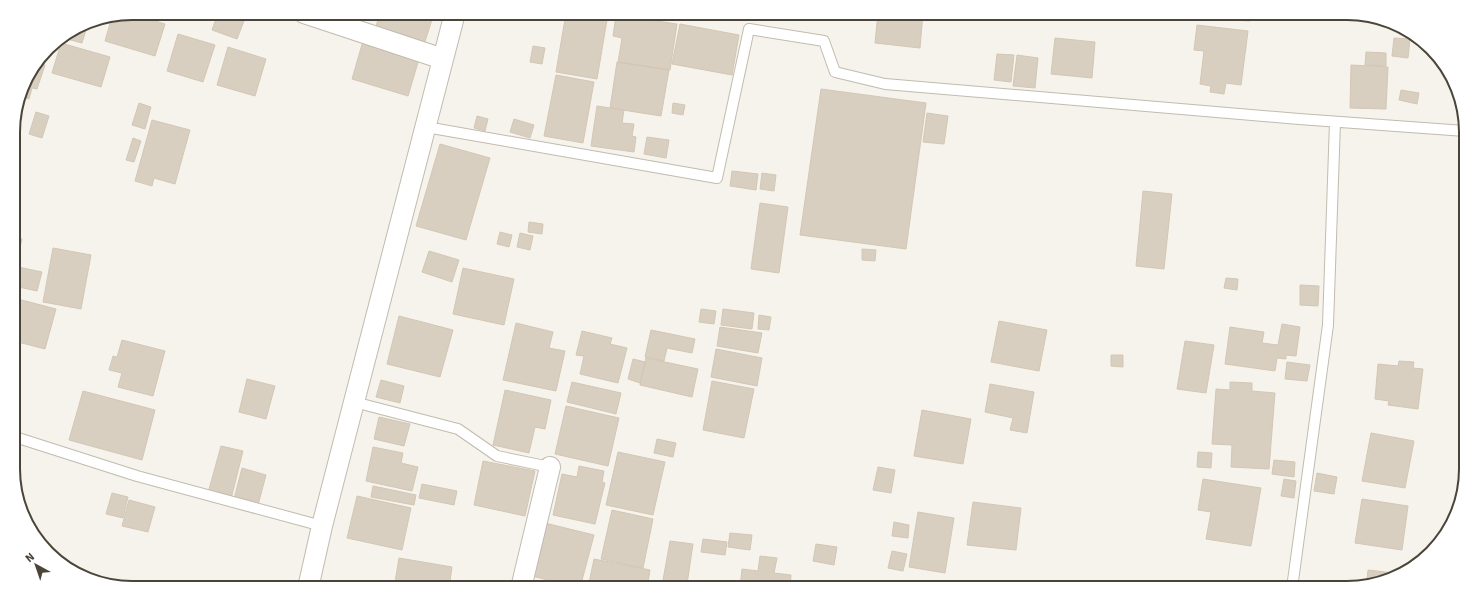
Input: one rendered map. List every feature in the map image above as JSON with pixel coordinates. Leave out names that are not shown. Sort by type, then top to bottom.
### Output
[{"type":"street","points":[[325,20],[443,59]]},
{"type":"street","points":[[310,581],[322,526],[453,20]]},
{"type":"street","points":[[523,581],[550,467]]},
{"type":"lane","points":[[426,127],[717,178],[749,29],[824,41],[835,72],[885,84],[1335,122],[1459,131]]},
{"type":"lane","points":[[1293,581],[1328,325],[1335,122]]},
{"type":"lane","points":[[354,402],[458,429],[498,456],[550,467]]},
{"type":"lane","points":[[20,439],[137,476],[322,526]]},
{"type":"building","points":[[125,20],[152,20],[165,24],[155,56],[105,41],[111,22]]},
{"type":"building","points":[[216,20],[244,20],[237,39],[212,30]]},
{"type":"building","points":[[344,20],[357,20],[356,24]]},
{"type":"building","points":[[378,20],[432,20],[423,48],[374,33]]},
{"type":"building","points":[[565,20],[607,20],[597,79],[556,72]]},
{"type":"building","points":[[615,20],[650,20],[677,24],[670,70],[618,62],[622,38],[613,36]]},
{"type":"building","points":[[877,20],[922,20],[920,48],[875,43]]},
{"type":"building","points":[[680,24],[739,35],[732,75],[672,64]]},
{"type":"building","points":[[1197,25],[1248,31],[1241,85],[1226,83],[1224,94],[1210,92],[1211,86],[1200,84],[1204,51],[1194,50]]},
{"type":"building","points":[[86,30],[82,43],[69,40]]},
{"type":"building","points":[[178,34],[215,45],[203,82],[167,71]]},
{"type":"building","points":[[1055,38],[1095,42],[1092,78],[1051,74]]},
{"type":"building","points":[[1394,38],[1410,40],[1408,58],[1392,56]]},
{"type":"building","points":[[363,41],[419,59],[408,96],[352,79]]},
{"type":"building","points":[[64,44],[110,57],[101,87],[52,73],[60,47]]},
{"type":"building","points":[[533,46],[545,48],[542,64],[530,62]]},
{"type":"building","points":[[228,47],[266,59],[255,96],[217,85]]},
{"type":"building","points":[[1366,52],[1386,53],[1386,66],[1365,65]]},
{"type":"building","points":[[997,54],[1014,55],[1011,82],[994,80]]},
{"type":"building","points":[[1017,55],[1038,58],[1035,88],[1013,86]]},
{"type":"building","points":[[617,62],[669,70],[661,116],[610,108]]},
{"type":"building","points":[[43,65],[45,65],[37,89],[32,88],[29,99],[26,98],[35,76]]},
{"type":"building","points":[[1351,65],[1388,67],[1386,109],[1350,108]]},
{"type":"building","points":[[556,75],[594,82],[583,143],[544,136]]},
{"type":"building","points":[[821,89],[926,103],[906,249],[800,235]]},
{"type":"building","points":[[1401,90],[1419,93],[1417,104],[1399,100]]},
{"type":"building","points":[[139,103],[151,107],[145,129],[132,125]]},
{"type":"building","points":[[673,103],[685,105],[683,115],[672,113]]},
{"type":"building","points":[[597,106],[624,110],[622,123],[634,124],[632,136],[636,137],[634,152],[591,146]]},
{"type":"building","points":[[36,112],[49,116],[42,138],[29,134]]},
{"type":"building","points":[[927,113],[948,116],[944,144],[923,142]]},
{"type":"building","points":[[477,116],[488,119],[485,131],[474,128]]},
{"type":"building","points":[[514,119],[534,125],[530,138],[510,132]]},
{"type":"building","points":[[152,120],[190,130],[175,184],[154,178],[152,186],[135,181]]},
{"type":"building","points":[[647,137],[669,140],[666,158],[644,154]]},
{"type":"building","points":[[133,138],[141,141],[134,162],[126,160]]},
{"type":"building","points":[[440,144],[490,158],[466,240],[416,226]]},
{"type":"building","points":[[732,171],[758,174],[756,190],[730,186]]},
{"type":"building","points":[[762,173],[776,175],[774,191],[760,189]]},
{"type":"building","points":[[1143,191],[1172,194],[1164,269],[1136,266]]},
{"type":"building","points":[[760,203],[788,207],[779,273],[751,269]]},
{"type":"building","points":[[529,222],[543,224],[542,234],[528,232]]},
{"type":"building","points":[[500,232],[512,235],[509,247],[497,244]]},
{"type":"building","points":[[520,233],[533,236],[530,250],[517,247]]},
{"type":"building","points":[[53,248],[91,255],[81,309],[43,302]]},
{"type":"building","points":[[862,249],[876,250],[875,261],[862,260]]},
{"type":"building","points":[[429,251],[459,260],[452,282],[422,272]]},
{"type":"building","points":[[20,267],[42,272],[37,291],[20,287]]},
{"type":"building","points":[[463,268],[514,279],[504,325],[453,314]]},
{"type":"building","points":[[1226,278],[1238,279],[1237,290],[1224,288]]},
{"type":"building","points":[[1300,285],[1319,286],[1318,306],[1300,305]]},
{"type":"building","points":[[20,300],[56,309],[45,349],[20,343]]},
{"type":"building","points":[[701,309],[716,311],[714,324],[699,322]]},
{"type":"building","points":[[723,309],[754,313],[752,329],[721,325]]},
{"type":"building","points":[[759,315],[771,317],[769,330],[758,329]]},
{"type":"building","points":[[399,316],[453,330],[440,377],[387,364]]},
{"type":"building","points":[[999,321],[1047,330],[1039,371],[991,362]]},
{"type":"building","points":[[516,323],[553,332],[549,348],[565,351],[556,391],[503,380]]},
{"type":"building","points":[[1282,324],[1300,327],[1296,356],[1286,355],[1286,359],[1277,358],[1275,371],[1225,364],[1230,327],[1264,332],[1262,343],[1278,345]]},
{"type":"building","points":[[720,327],[762,333],[758,353],[717,346]]},
{"type":"building","points":[[651,330],[695,339],[692,353],[667,348],[664,361],[645,357]]},
{"type":"building","points":[[582,331],[612,338],[610,344],[627,348],[618,383],[580,374],[584,356],[576,355]]},
{"type":"building","points":[[122,340],[165,351],[153,396],[118,387],[122,373],[109,370],[113,356],[117,357]]},
{"type":"building","points":[[1185,341],[1214,345],[1206,393],[1177,389]]},
{"type":"building","points":[[716,349],[762,358],[757,386],[711,377]]},
{"type":"building","points":[[1111,355],[1123,355],[1123,367],[1111,366]]},
{"type":"building","points":[[646,358],[698,369],[692,397],[640,385]]},
{"type":"building","points":[[633,359],[645,362],[640,383],[628,379]]},
{"type":"building","points":[[1399,361],[1414,362],[1413,368],[1423,369],[1418,409],[1388,405],[1389,401],[1375,399],[1378,364],[1398,366]]},
{"type":"building","points":[[1287,362],[1310,365],[1307,381],[1285,379]]},
{"type":"building","points":[[247,379],[275,386],[266,419],[239,412]]},
{"type":"building","points":[[381,380],[404,386],[400,403],[376,397]]},
{"type":"building","points":[[712,381],[754,389],[744,438],[703,430]]},
{"type":"building","points":[[572,382],[621,393],[616,414],[567,402]]},
{"type":"building","points":[[1230,382],[1252,383],[1252,391],[1275,393],[1269,469],[1231,467],[1232,445],[1212,444],[1216,389],[1230,390]]},
{"type":"building","points":[[990,384],[1034,392],[1027,433],[1010,430],[1013,418],[985,412]]},
{"type":"building","points":[[505,390],[551,400],[545,429],[535,427],[529,453],[493,445]]},
{"type":"building","points":[[83,391],[155,410],[142,460],[69,440]]},
{"type":"building","points":[[566,406],[619,418],[608,466],[555,454]]},
{"type":"building","points":[[922,410],[971,419],[963,464],[914,456]]},
{"type":"building","points":[[379,417],[410,424],[404,446],[374,439]]},
{"type":"building","points":[[1371,433],[1414,441],[1405,488],[1362,481]]},
{"type":"building","points":[[657,439],[676,443],[673,457],[654,453]]},
{"type":"building","points":[[221,446],[243,451],[231,499],[208,493]]},
{"type":"building","points":[[373,447],[403,453],[401,463],[418,467],[412,491],[366,481]]},
{"type":"building","points":[[618,452],[665,462],[653,515],[606,505]]},
{"type":"building","points":[[1198,452],[1212,453],[1211,468],[1197,467]]},
{"type":"building","points":[[1274,460],[1295,462],[1294,477],[1272,474]]},
{"type":"building","points":[[483,461],[535,471],[525,516],[474,505]]},
{"type":"building","points":[[579,466],[604,471],[602,482],[605,483],[595,524],[553,515],[562,474],[577,477]]},
{"type":"building","points":[[878,467],[895,470],[891,493],[873,490]]},
{"type":"building","points":[[242,468],[266,475],[258,505],[234,499]]},
{"type":"building","points":[[1317,473],[1337,477],[1334,494],[1314,491]]},
{"type":"building","points":[[1203,479],[1261,488],[1251,546],[1206,539],[1211,512],[1198,510]]},
{"type":"building","points":[[1284,479],[1296,481],[1294,498],[1281,496]]},
{"type":"building","points":[[422,484],[457,491],[454,505],[419,498]]},
{"type":"building","points":[[373,486],[416,495],[414,505],[371,497]]},
{"type":"building","points":[[112,493],[128,497],[123,518],[106,514]]},
{"type":"building","points":[[357,496],[411,508],[402,550],[347,538]]},
{"type":"building","points":[[1362,499],[1408,506],[1402,550],[1355,543]]},
{"type":"building","points":[[129,500],[155,507],[148,532],[122,526]]},
{"type":"building","points":[[973,502],[1021,508],[1016,550],[967,545]]},
{"type":"building","points":[[612,510],[653,519],[643,568],[601,559]]},
{"type":"building","points":[[918,512],[954,518],[945,573],[909,567]]},
{"type":"building","points":[[894,522],[909,525],[908,538],[892,536]]},
{"type":"building","points":[[545,523],[594,535],[582,581],[552,581],[532,576]]},
{"type":"building","points":[[730,533],[752,535],[750,550],[728,547]]},
{"type":"building","points":[[703,539],[727,542],[725,555],[701,552]]},
{"type":"building","points":[[670,541],[693,544],[687,581],[663,580]]},
{"type":"building","points":[[816,544],[837,547],[834,565],[813,561]]},
{"type":"building","points":[[892,551],[907,554],[903,571],[888,568]]},
{"type":"building","points":[[760,556],[777,558],[774,573],[791,575],[791,581],[741,581],[742,569],[758,571]]},
{"type":"building","points":[[399,558],[452,567],[450,581],[395,581]]},
{"type":"building","points":[[594,559],[650,570],[648,581],[589,581]]},
{"type":"building","points":[[1368,570],[1389,572],[1383,575],[1367,579]]}]
